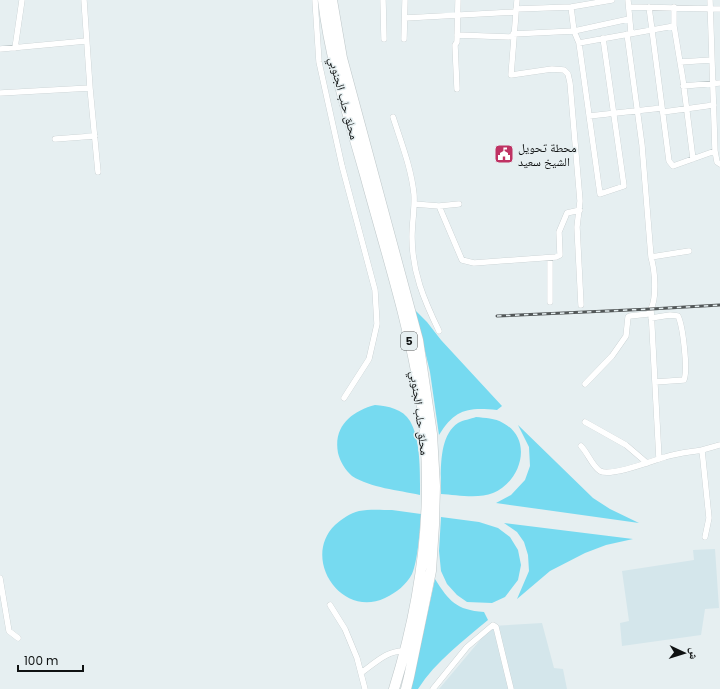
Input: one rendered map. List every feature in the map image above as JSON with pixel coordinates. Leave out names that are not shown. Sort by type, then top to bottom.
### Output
[{"type":"highway","name":"محلق حلب الجنوبي","points":[[323,0],[334,61],[399,300],[421,399],[425,447],[425,528],[420,577],[410,631],[394,689]]},
{"type":"highway","name":"محلق حلب الجنوبي","points":[[332,0],[342,58],[418,340],[432,434],[435,486],[431,571],[406,689]]},
{"type":"street","points":[[15,48],[22,0]]},
{"type":"street","points":[[84,0],[86,41],[98,172]]},
{"type":"street","points":[[315,0],[319,62],[342,166],[375,290],[377,324],[369,359],[344,398]]},
{"type":"street","points":[[383,0],[384,39]]},
{"type":"street","points":[[404,0],[404,39]]},
{"type":"street","points":[[457,88],[455,45],[457,35],[458,0]]},
{"type":"street","points":[[517,0],[511,75],[564,70],[568,74],[570,83],[580,210],[577,227],[581,305]]},
{"type":"street","points":[[572,0],[574,31],[579,42],[600,194],[624,186],[603,38]]},
{"type":"street","points":[[405,18],[572,7],[612,0]]},
{"type":"street","points":[[585,384],[612,356],[626,336],[628,317],[648,314],[654,303],[654,268],[651,257],[638,110],[629,33],[630,6],[628,0]]},
{"type":"street","points":[[710,0],[715,151],[717,162],[720,164]]},
{"type":"street","points":[[630,6],[720,9]]},
{"type":"street","points":[[649,6],[669,161],[673,166],[715,151]]},
{"type":"street","points":[[674,7],[674,26],[687,109],[692,159]]},
{"type":"street","points":[[457,35],[513,36],[574,31],[629,19]]},
{"type":"street","points":[[579,42],[674,26]]},
{"type":"street","points":[[0,49],[86,41]]},
{"type":"street","points":[[680,62],[712,60]]},
{"type":"street","points":[[683,86],[720,83]]},
{"type":"street","points":[[0,93],[90,88]]},
{"type":"street","points":[[589,116],[638,110],[687,109],[714,105]]},
{"type":"street","points":[[393,117],[406,155],[411,178],[414,204],[412,237],[415,267],[420,291],[439,331]]},
{"type":"street","points":[[55,139],[95,136]]},
{"type":"street","points":[[414,204],[439,206],[459,204]]},
{"type":"street","points":[[439,206],[462,260],[474,263],[550,258],[560,255],[559,232],[567,213],[580,210]]},
{"type":"street","points":[[651,257],[689,251]]},
{"type":"street","points":[[550,258],[550,302]]},
{"type":"street","points":[[651,310],[659,459]]},
{"type":"street","points":[[652,318],[670,315],[678,316],[682,331],[685,363],[684,380],[655,382]]},
{"type":"street","points":[[585,422],[626,445],[647,464]]},
{"type":"street","points":[[581,446],[587,453],[596,469],[601,472],[630,468],[666,457],[720,445]]},
{"type":"street","points":[[702,450],[709,518],[705,537]]},
{"type":"street","points":[[0,578],[9,630],[18,638]]},
{"type":"street","points":[[330,605],[345,629],[357,658],[365,689]]},
{"type":"street","points":[[433,689],[467,647],[494,625],[496,627],[511,689]]},
{"type":"street","points":[[361,673],[388,653],[405,651]]},
{"type":"shaded area","points":[[415,310],[502,406],[497,410],[478,409],[463,412],[451,420],[439,435],[430,372]]},
{"type":"shaded area","points":[[375,405],[390,407],[399,411],[407,417],[414,429],[420,467],[420,495],[376,486],[359,480],[349,474],[341,462],[337,443],[341,428],[346,421],[359,411]]},
{"type":"shaded area","points":[[476,417],[497,420],[513,430],[521,449],[517,470],[511,480],[503,487],[487,495],[467,496],[441,494],[442,456],[447,437],[458,423]]},
{"type":"shaded area","points":[[518,425],[593,498],[610,509],[639,523],[496,503],[511,495],[525,480],[530,466],[529,447]]},
{"type":"shaded area","points":[[367,510],[392,510],[421,514],[417,553],[412,574],[401,588],[385,598],[369,602],[354,600],[341,593],[331,582],[324,568],[322,553],[326,538],[335,525],[352,513]]},
{"type":"shaded area","points":[[441,517],[479,522],[498,528],[510,537],[518,550],[521,565],[518,580],[505,597],[492,603],[467,602],[457,595],[447,584],[441,571],[439,551]]},
{"type":"shaded area","points":[[504,523],[633,539],[606,545],[585,553],[550,571],[517,599],[529,571],[528,555],[524,542],[517,532]]},
{"type":"shaded area","points":[[715,549],[719,608],[705,609],[701,635],[622,646],[620,623],[629,621],[622,571],[694,560],[693,550]]},
{"type":"shaded area","points":[[435,579],[449,599],[454,603],[466,609],[484,612],[488,620],[441,660],[418,689],[411,689]]},
{"type":"shaded area","points":[[542,623],[554,668],[563,669],[567,689],[439,689],[492,626]]},
{"type":"railway","points":[[497,316],[720,305]]},
{"type":"place","name":"محطة تحويل الشيخ سعيد","points":[[504,154]]}]
